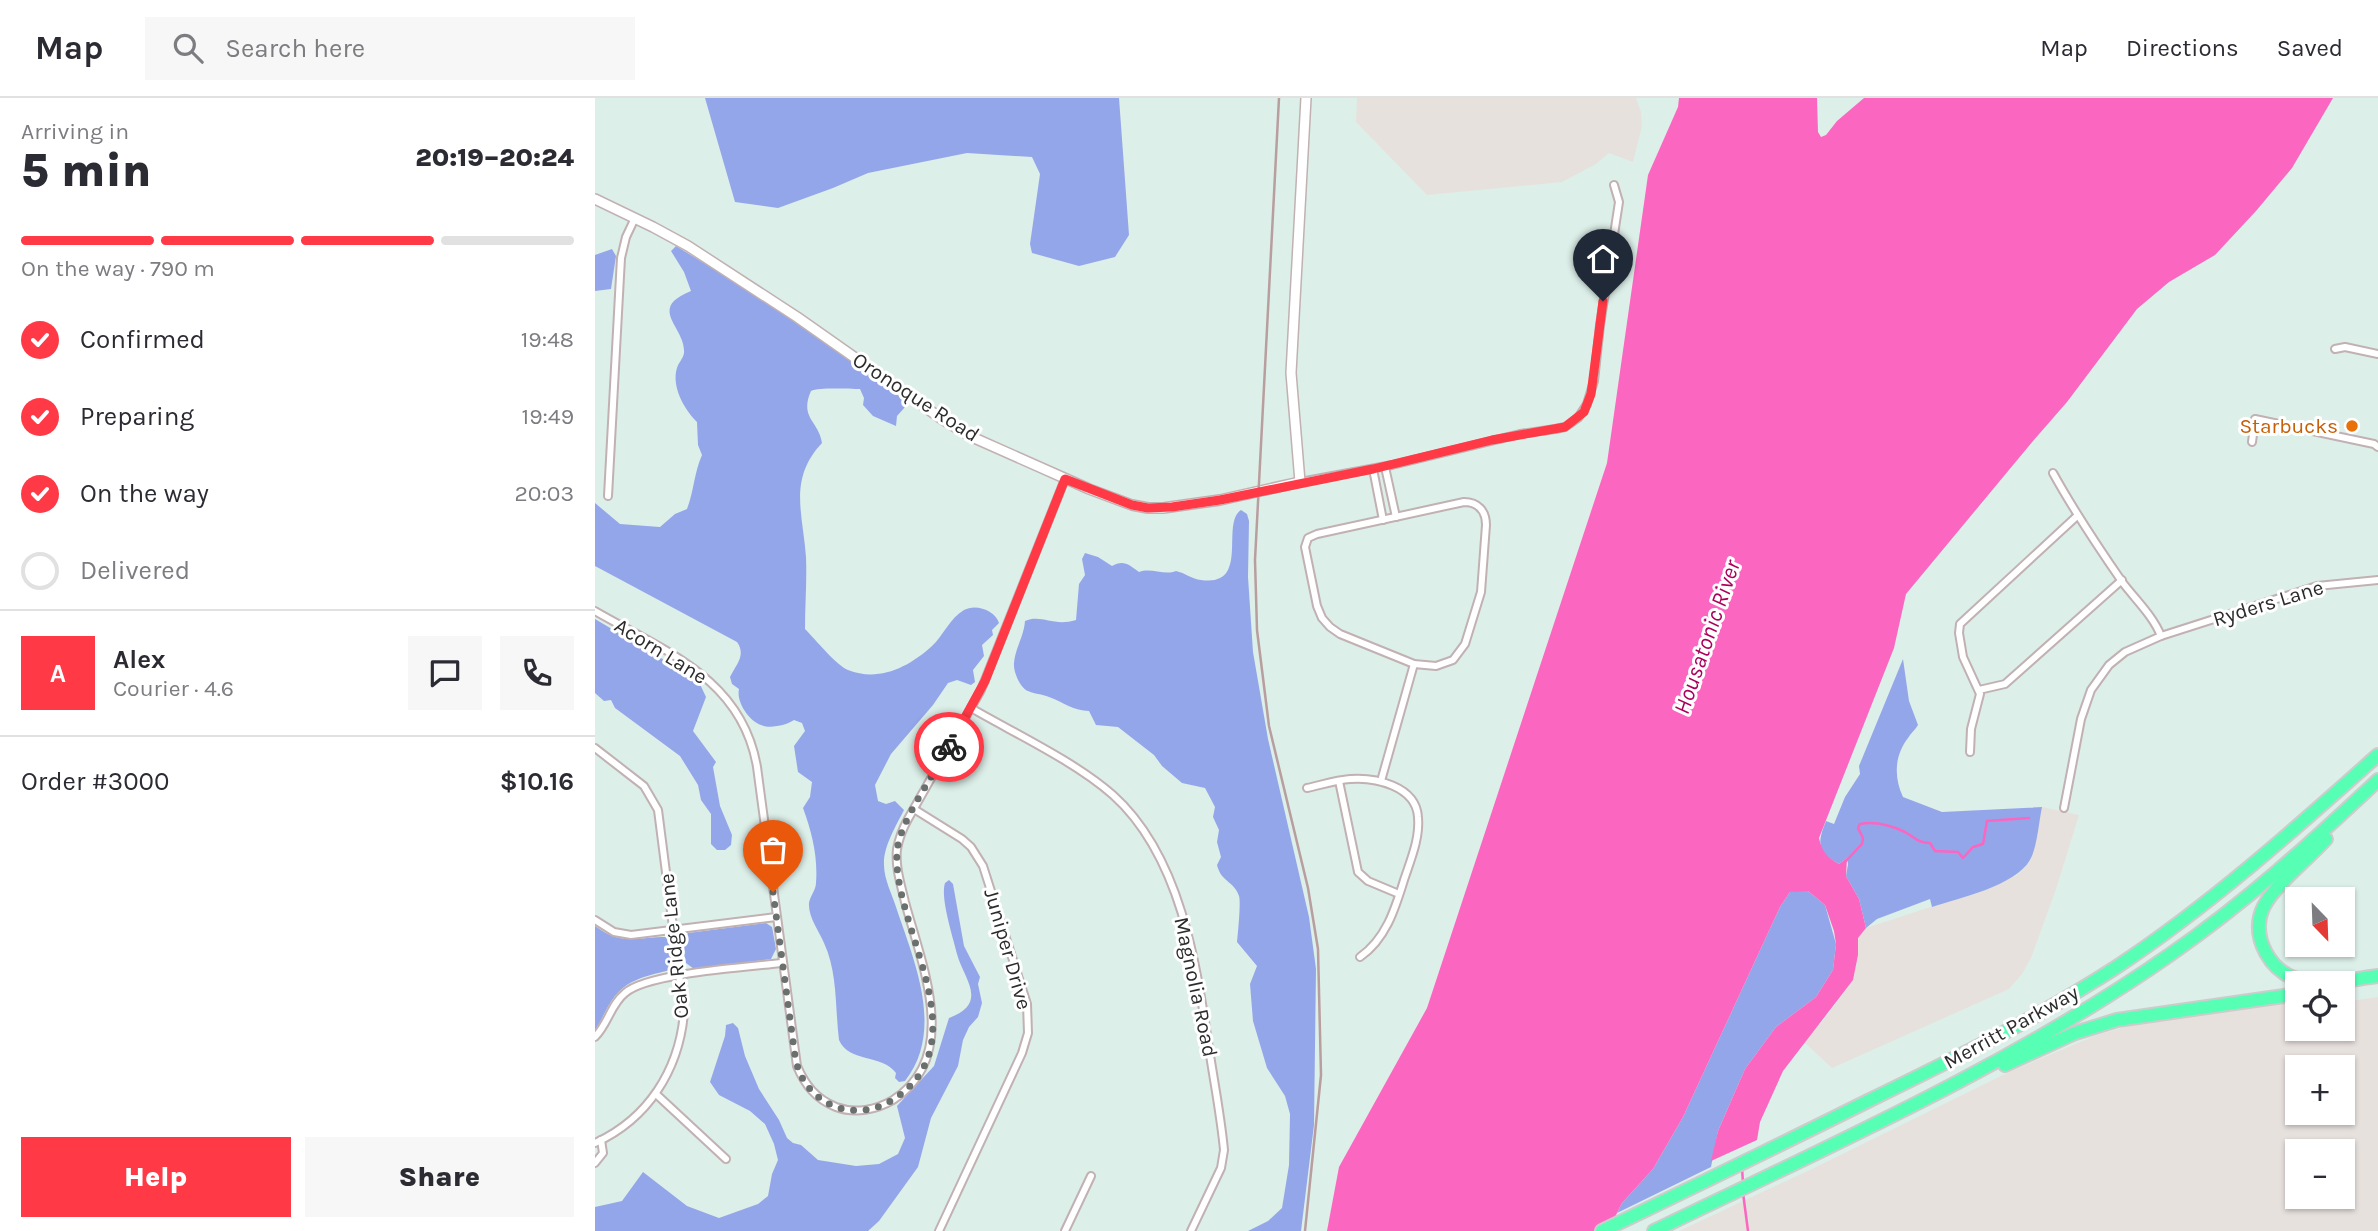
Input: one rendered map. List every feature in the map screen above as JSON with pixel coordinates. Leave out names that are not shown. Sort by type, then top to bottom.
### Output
[{"type":"highway","name":"Merritt Parkway","points":[[1602,1231],[2012,1029],[2116,967],[2208,900],[2287,836],[2378,755]]},
{"type":"highway","name":"Merritt Parkway","points":[[1654,1231],[1809,1156],[2031,1042],[2171,954],[2225,914],[2296,858],[2377,781]]},
{"type":"highway","points":[[2377,781],[2269,900],[2260,917],[2259,936],[2270,960],[2284,975],[2295,980],[2318,984],[2378,976]]},
{"type":"highway","points":[[2355,987],[2378,984]]},
{"type":"highway","points":[[1946,1087],[1974,1081],[2075,1033],[2117,1020],[2285,997]]},
{"type":"street","points":[[1306,98],[1291,373],[1300,482],[1385,467],[1492,440],[1565,427],[1584,412],[1594,381],[1603,301],[1617,218],[1618,195],[1614,185]]},
{"type":"street","name":"Oronoque Road","points":[[595,199],[672,236],[960,429],[1065,479],[1115,499],[1148,508],[1212,501],[1300,482]]},
{"type":"street","points":[[608,496],[621,258],[635,218]]},
{"type":"street","points":[[2335,349],[2345,347],[2378,354]]},
{"type":"street","points":[[2252,442],[2255,419],[2376,446]]},
{"type":"street","points":[[1385,467],[1396,517]]},
{"type":"street","points":[[1373,469],[1383,520]]},
{"type":"street","points":[[2053,473],[2077,516],[2157,626],[2161,636]]},
{"type":"street","name":"Acorn Lane","points":[[595,611],[705,676],[721,691],[739,716],[749,735],[755,756],[797,1066],[806,1085],[834,1106],[857,1111],[879,1107],[908,1088],[925,1062],[933,1033],[930,999],[898,870],[899,839],[985,681],[1065,479]]},
{"type":"street","points":[[1468,502],[1480,507],[1486,521],[1481,592],[1464,649],[1443,665],[1429,667],[1414,664],[1335,631],[1322,618],[1317,606],[1305,547],[1308,538],[1396,517],[1468,502]]},
{"type":"street","points":[[1970,752],[1971,729],[1979,704],[1979,690],[1963,657],[1960,624],[2077,516]]},
{"type":"street","points":[[1979,690],[2005,684],[2122,580]]},
{"type":"street","name":"Ryders Lane","points":[[2064,808],[2081,719],[2099,676],[2125,652],[2161,636],[2317,586],[2378,580]]},
{"type":"street","points":[[1381,781],[1414,664]]},
{"type":"street","name":"Magnolia Road","points":[[971,708],[1080,771],[1115,796],[1142,829],[1171,885],[1190,942],[1200,987],[1224,1150],[1221,1168],[1191,1231]]},
{"type":"street","name":"Oak Ridge Lane","points":[[595,748],[644,786],[655,802],[660,820],[684,1013],[673,1065],[656,1094],[630,1121],[598,1142],[603,1153],[595,1163]]},
{"type":"street","points":[[1307,788],[1351,779],[1381,781],[1407,794],[1417,808],[1417,841],[1399,894],[1379,942],[1360,957]]},
{"type":"street","points":[[1339,781],[1358,872],[1368,881],[1399,894]]},
{"type":"street","name":"Juniper Drive","points":[[914,809],[953,831],[977,856],[987,877],[1025,993],[1028,1014],[1028,1033],[1023,1053],[939,1231]]},
{"type":"street","points":[[595,920],[606,929],[641,935],[776,917]]},
{"type":"street","points":[[595,1037],[607,1022],[615,1003],[627,990],[643,982],[782,963]]},
{"type":"street","points":[[656,1094],[726,1159]]},
{"type":"street","points":[[1065,1231],[1091,1176]]},
{"type":"shaded area","points":[[705,98],[1119,98],[1129,235],[1115,257],[1079,266],[1032,253],[1030,244],[1040,174],[1032,157],[967,153],[868,173],[778,208],[735,202]]},
{"type":"shaded area","points":[[1357,98],[1636,98],[1642,126],[1633,162],[1609,153],[1596,164],[1562,182],[1427,195],[1356,122]]},
{"type":"shaded area","points":[[676,246],[748,290],[907,399],[906,406],[897,416],[896,426],[873,416],[863,405],[864,398],[860,389],[811,391],[808,414],[822,443],[811,456],[801,484],[806,566],[805,629],[843,667],[870,674],[892,671],[913,661],[936,642],[955,618],[969,608],[990,612],[999,623],[992,630],[993,635],[982,645],[984,656],[973,670],[975,682],[971,685],[957,680],[948,683],[891,754],[875,785],[878,801],[886,804],[895,801],[904,810],[888,844],[884,870],[911,950],[922,995],[923,1040],[917,1061],[905,1081],[899,1082],[895,1078],[896,1073],[883,1063],[850,1052],[839,1040],[832,966],[809,908],[816,886],[816,863],[812,836],[803,808],[810,797],[812,782],[798,772],[794,746],[805,731],[802,723],[794,720],[769,727],[752,720],[741,705],[739,689],[732,684],[730,677],[741,655],[737,642],[595,566],[595,503],[620,524],[660,527],[675,514],[687,509],[702,455],[698,445],[697,422],[684,405],[676,383],[677,368],[684,353],[680,335],[671,319],[671,305],[691,291],[684,272],[671,251]]},
{"type":"shaded area","points":[[612,249],[616,256],[611,289],[595,291],[595,255]]},
{"type":"shaded area","points":[[1241,510],[1247,514],[1249,521],[1248,577],[1253,652],[1268,739],[1309,917],[1316,969],[1314,1125],[1301,1231],[1248,1231],[1268,1221],[1282,1208],[1289,1165],[1290,1114],[1285,1096],[1267,1068],[1253,1021],[1250,984],[1257,966],[1237,942],[1239,896],[1221,875],[1217,865],[1221,857],[1217,842],[1219,830],[1213,817],[1215,807],[1205,788],[1182,783],[1162,766],[1154,755],[1118,727],[1096,725],[1089,711],[1073,708],[1025,689],[1014,666],[1025,621],[1076,620],[1079,584],[1085,575],[1082,559],[1085,553],[1112,566],[1126,564],[1139,572],[1176,571],[1201,580],[1216,580],[1225,574],[1230,565],[1235,517]]},
{"type":"shaded area","points":[[595,619],[698,680],[706,697],[693,731],[716,762],[713,767],[720,806],[732,835],[731,845],[725,850],[717,850],[711,844],[711,814],[701,800],[698,785],[680,756],[615,708],[611,700],[604,701],[595,693]]},
{"type":"shaded area","points":[[1903,659],[1909,701],[1918,725],[1903,745],[1898,760],[1897,775],[1903,797],[1942,812],[2042,807],[2030,860],[2012,877],[1985,890],[1932,907],[1930,899],[1877,919],[1866,928],[1859,899],[1846,876],[1847,858],[1839,864],[1826,855],[1820,841],[1826,821],[1834,824],[1845,797],[1860,774],[1859,766]]},
{"type":"shaded area","points":[[2042,807],[2079,815],[2056,889],[2031,958],[2022,974],[2009,989],[1832,1068],[1804,1042],[1853,980],[1861,932],[1866,928],[1989,888],[2017,875],[2031,860]]},
{"type":"shaded area","points":[[949,880],[953,884],[964,946],[980,977],[978,984],[982,1003],[978,1017],[963,1040],[958,1066],[931,1118],[918,1167],[879,1221],[868,1231],[595,1231],[595,1207],[622,1201],[643,1172],[687,1206],[719,1218],[758,1204],[768,1196],[778,1160],[765,1124],[750,1111],[719,1095],[710,1082],[726,1025],[733,1023],[738,1028],[745,1056],[759,1089],[787,1138],[793,1143],[801,1145],[818,1160],[856,1166],[879,1164],[898,1154],[905,1138],[897,1106],[934,1066],[949,1018],[961,1012],[971,997],[971,989],[957,954],[946,908],[944,890],[945,883]]},
{"type":"shaded area","points":[[1808,891],[1825,905],[1836,944],[1833,970],[1816,997],[1776,1027],[1745,1069],[1718,1131],[1711,1167],[1617,1213],[1622,1203],[1653,1169],[1683,1117],[1780,907],[1790,892]]},
{"type":"shaded area","points":[[766,923],[772,927],[776,949],[771,959],[694,969],[686,963],[682,943],[688,933]]},
{"type":"shaded area","points":[[595,926],[621,938],[666,937],[672,945],[674,965],[670,970],[628,984],[615,996],[595,1030]]},
{"type":"shaded area","points":[[2378,997],[2378,1231],[1679,1231],[2009,1072],[2097,1035],[2143,1022],[2285,1003],[2285,1041],[2355,1041],[2355,1000]]},
{"type":"water","name":"Housatonic River","points":[[1679,98],[1817,98],[1818,132],[1821,137],[1864,98],[2333,98],[2292,168],[2256,211],[2215,255],[2169,282],[2137,309],[2067,402],[1906,594],[1894,648],[1819,838],[1823,851],[1831,859],[1839,864],[1847,858],[1846,876],[1859,899],[1866,928],[1858,938],[1853,980],[1783,1071],[1760,1122],[1757,1140],[1711,1161],[1718,1131],[1745,1069],[1776,1027],[1816,997],[1833,970],[1836,944],[1834,931],[1825,905],[1808,891],[1790,892],[1780,907],[1683,1117],[1653,1169],[1622,1203],[1608,1231],[1327,1231],[1339,1167],[1427,1008],[1607,463],[1648,175],[1678,107]]},
{"type":"waterway","points":[[1846,861],[1862,844],[1863,838],[1858,828],[1860,824],[1877,823],[1894,827],[1919,841],[1930,843],[1935,851],[1958,852],[1963,858],[1973,847],[1983,844],[1987,821],[2029,818]]},
{"type":"waterway","points":[[1742,1168],[1743,1183]]},
{"type":"waterway","points":[[1743,1193],[1748,1231]]},
{"type":"railway","points":[[1279,98],[1255,560],[1257,630],[1269,726],[1308,888],[1318,949],[1321,1075],[1305,1231]]},
{"type":"way so far","points":[[773,892],[795,1056],[806,1085],[824,1100],[845,1110],[869,1109],[890,1102],[915,1080],[929,1052],[933,1033],[930,999],[900,882],[897,849],[903,829],[949,747]]},
{"type":"place","name":"Starbucks","points":[[2352,426]]},
{"type":"route","points":[[949,747],[985,681],[1065,479],[1132,505],[1148,508],[1172,507],[1373,469],[1492,440],[1565,427],[1584,412],[1591,394],[1603,301]]}]
